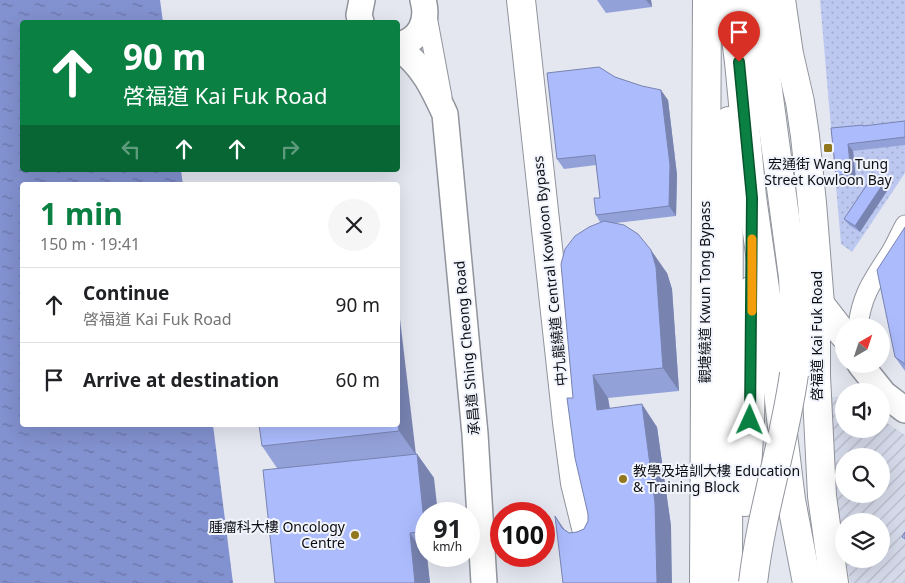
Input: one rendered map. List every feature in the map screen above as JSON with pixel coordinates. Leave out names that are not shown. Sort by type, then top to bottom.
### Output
[{"type":"highway","name":"中九龍繞道 Central Kowloon Bypass","points":[[521,0],[567,422],[575,483],[589,540]]},
{"type":"highway","name":"觀塘繞道 Kwun Tong Bypass","points":[[704,583],[707,0]]},
{"type":"highway","name":"觀塘繞道 Kwun Tong Bypass","points":[[728,583],[730,0]]},
{"type":"highway","points":[[730,0],[739,62],[752,198],[772,338],[791,500],[807,583]]},
{"type":"highway","points":[[753,583],[761,530],[787,417],[795,366],[796,340],[795,297],[756,0]]},
{"type":"highway","name":"啓福道 Kai Fuk Road","points":[[781,0],[789,54],[800,102],[805,136],[820,304],[816,330],[816,376],[822,496],[834,583]]},
{"type":"highway","points":[[740,583],[750,420],[752,198]]},
{"type":"highway","points":[[820,304],[835,323]]},
{"type":"main road","points":[[360,20],[359,15],[362,0]]},
{"type":"main road","name":"承昌道 Shing Cheong Road","points":[[400,46],[414,38],[421,30],[424,5]]},
{"type":"main road","name":"承昌道 Shing Cheong Road","points":[[400,49],[422,70],[434,89],[445,114],[475,434],[484,583]]},
{"type":"main road","points":[[866,373],[884,394],[905,410]]},
{"type":"street","name":"承昌道 Shing Cheong Road","points":[[424,5],[445,114]]},
{"type":"street","points":[[859,318],[862,300],[905,224]]},
{"type":"shaded area","points":[[820,0],[905,0],[905,173],[852,252],[841,244]]},
{"type":"shaded area","points":[[830,397],[835,397],[835,438],[890,438],[890,425],[905,435],[905,583],[850,583],[848,568],[890,568],[890,513],[838,513],[836,503],[890,503],[890,448],[835,448],[835,495]]},
{"type":"water","points":[[0,0],[160,0],[163,20],[20,20],[20,172],[181,172],[183,182],[20,182],[20,427],[213,427],[233,583],[0,583]]},
{"type":"building","points":[[599,67],[615,77],[661,90],[670,165],[669,206],[596,215],[594,198],[600,198],[595,155],[557,159],[547,73]]},
{"type":"building","points":[[905,121],[905,137],[848,144],[851,174],[836,175],[831,128]]},
{"type":"building","points":[[874,174],[885,181],[855,226],[844,219]]},
{"type":"building","points":[[604,221],[624,225],[638,234],[651,250],[656,267],[663,368],[593,375],[597,410],[642,404],[655,503],[657,583],[563,583],[555,516],[562,528],[569,533],[584,529],[588,521],[588,514],[575,458],[567,398],[573,398],[561,264],[565,249],[575,236],[589,227]]},
{"type":"building","points":[[905,227],[905,364],[895,357],[890,333],[890,318],[887,318],[877,270]]},
{"type":"building","points":[[259,427],[399,427],[399,431],[262,446]]},
{"type":"building","name":"腫瘤科大樓 Oncology Centre","points":[[417,454],[422,502],[415,502],[415,532],[410,533],[415,583],[275,583],[263,470]]},
{"type":"slow traffic","points":[[752,239],[752,311]]},
{"type":"place","name":"宏通街 Wang Tung Street Kowloon Bay","points":[[828,148]]},
{"type":"place","name":"教學及培訓大樓 Education & Training Block","points":[[623,479]]},
{"type":"place","name":"腫瘤科大樓 Oncology Centre","points":[[355,535]]},
{"type":"route","points":[[739,62],[752,198],[750,420]]}]
